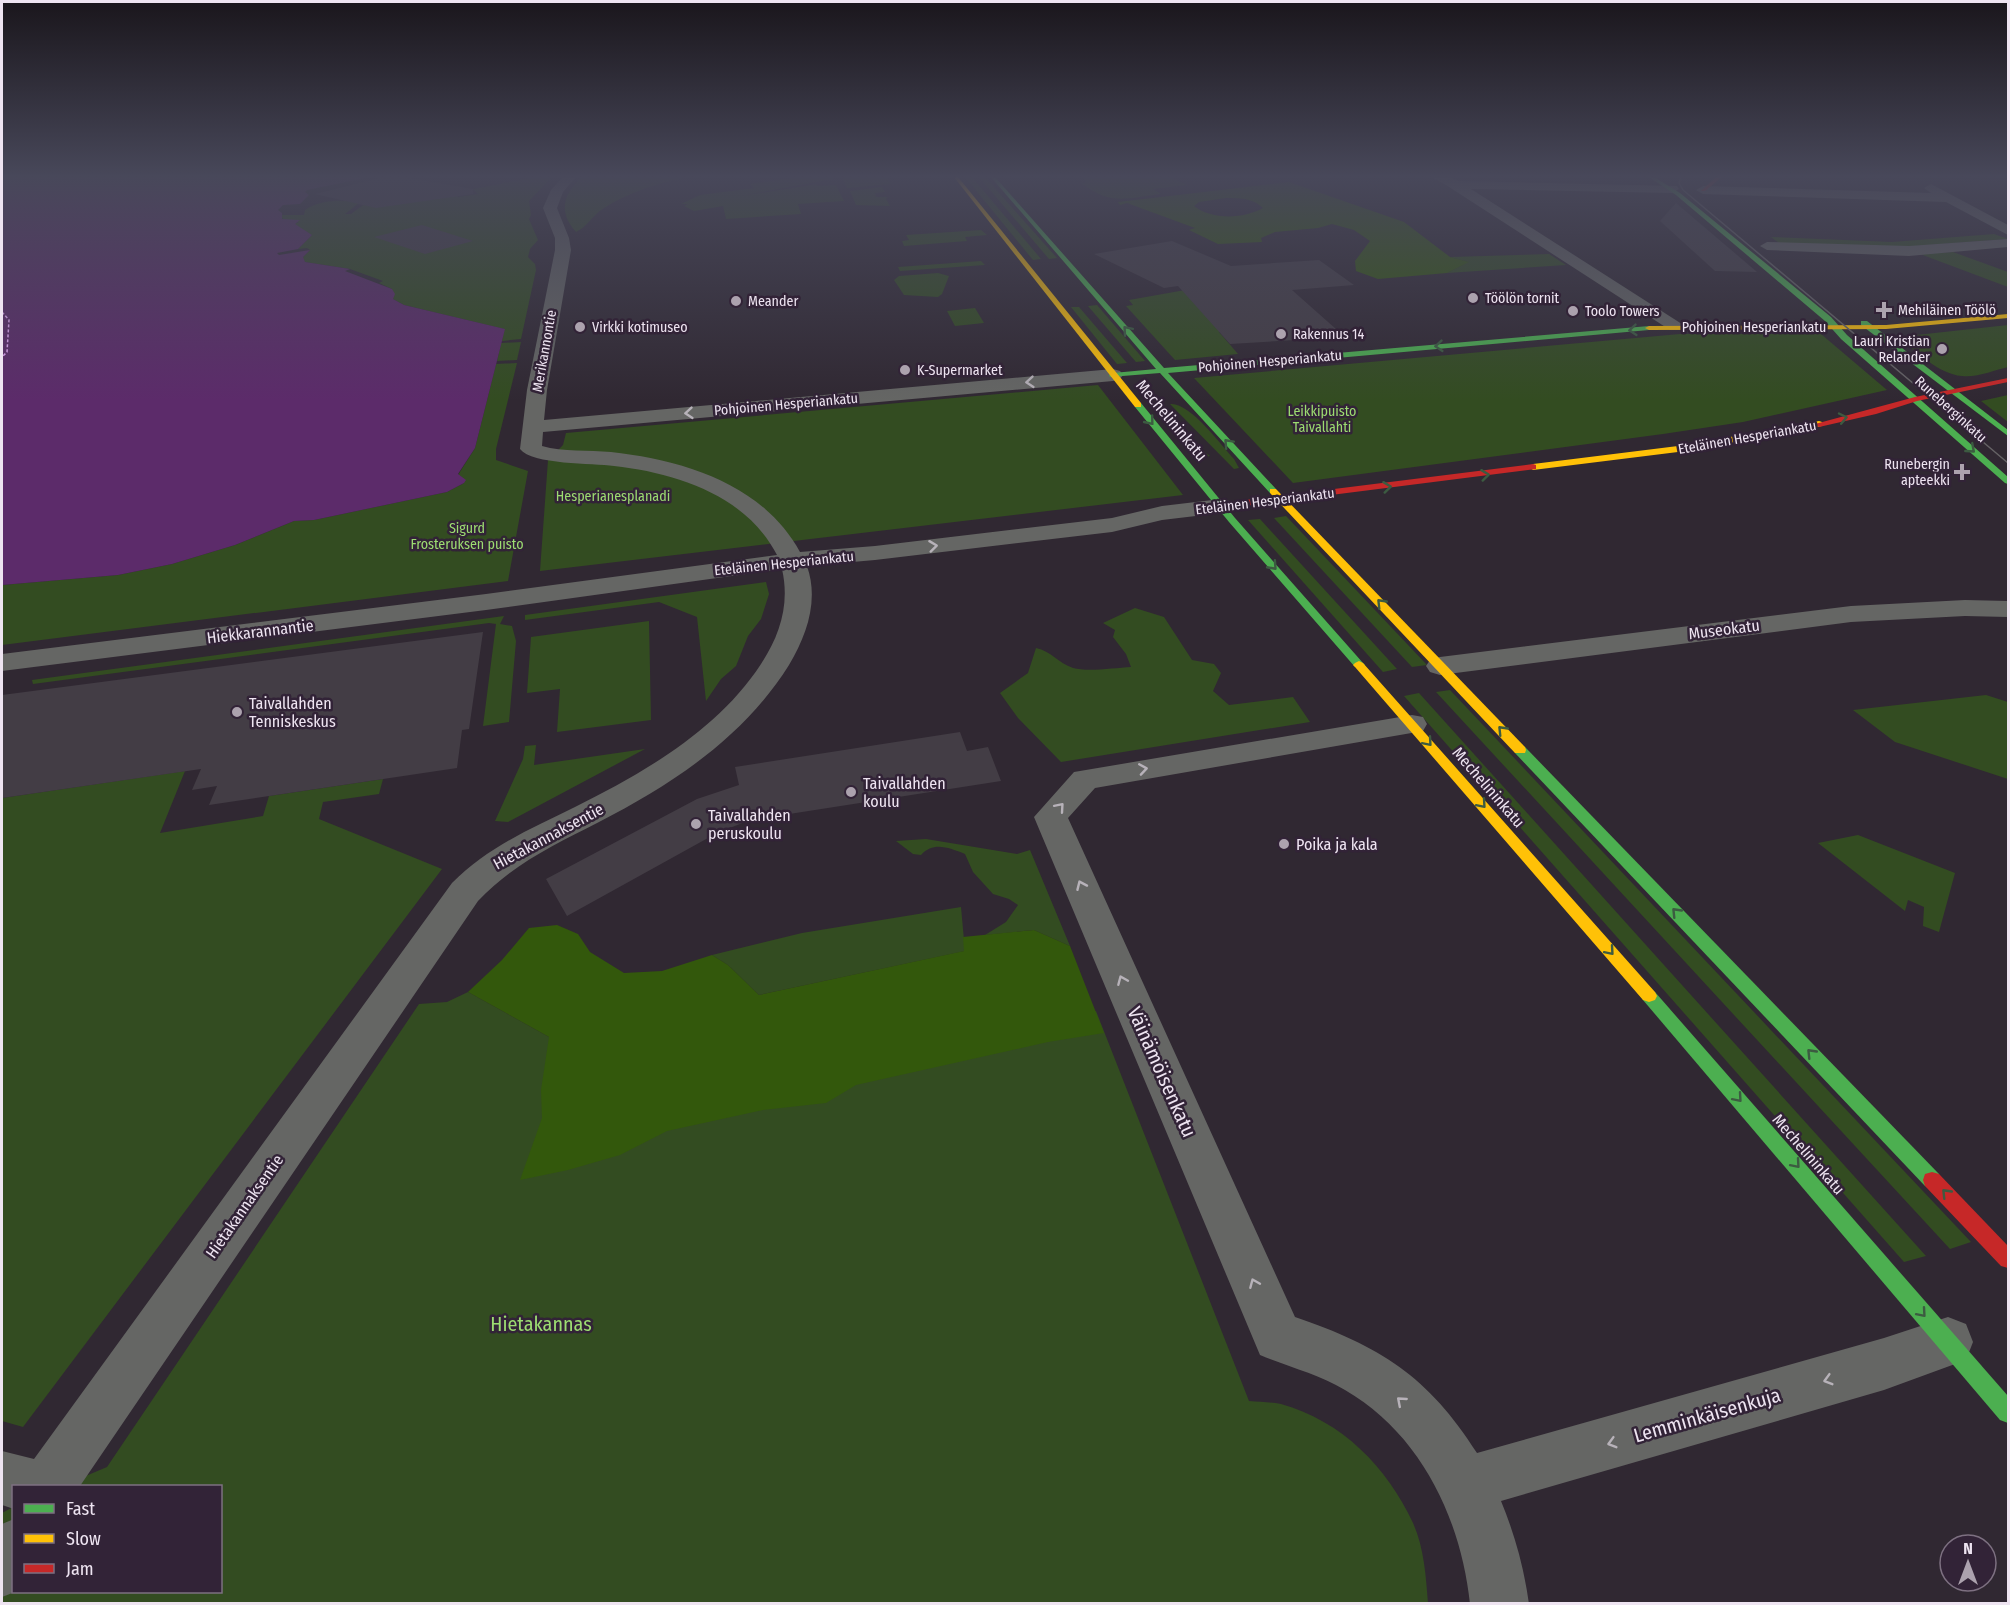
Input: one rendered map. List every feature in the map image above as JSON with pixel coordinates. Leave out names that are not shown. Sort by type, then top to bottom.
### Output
[{"type":"main road","name":"Mechelininkatu","points":[[1015,252],[1221,506],[2008,1412]]},
{"type":"main road","name":"Mechelininkatu","points":[[1058,252],[1162,371],[1280,499],[2008,1259]]},
{"type":"main road","name":"Runeberginkatu","points":[[1746,252],[1835,327],[2008,481]]},
{"type":"main road","points":[[1774,252],[1786,261]]},
{"type":"main road","name":"Runeberginkatu","points":[[1850,312],[2008,434]]},
{"type":"main road","name":"Pohjoinen Hesperiankatu","points":[[1113,375],[1676,326],[1870,327],[2008,316]]},
{"type":"main road","name":"Eteläinen Hesperiankatu","points":[[1221,506],[1686,448],[1777,433],[1874,412],[1915,399],[2008,380]]},
{"type":"main road","points":[[1874,412],[1910,416],[1945,426]]},
{"type":"street","name":"Merikannontie","points":[[532,427],[562,252]]},
{"type":"street","points":[[1560,252],[1676,326]]},
{"type":"street","name":"Pohjoinen Hesperiankatu","points":[[532,427],[1113,375]]},
{"type":"street","name":"Hietakannaksentie","points":[[49,1485],[421,953],[477,879],[509,854],[636,789],[677,764],[731,721],[761,687],[790,639],[796,620],[798,595],[791,560],[769,522],[751,506],[709,482],[655,465],[536,452],[531,449],[532,427]]},
{"type":"street","name":"Eteläinen Hesperiankatu","points":[[518,597],[791,560],[875,554],[1112,525],[1162,513],[1221,506]]},
{"type":"street","name":"Hiekkarannantie","points":[[2,663],[518,597]]},
{"type":"street","name":"Museokatu","points":[[1440,666],[1851,614],[1965,608],[2008,609]]},
{"type":"street","name":"Väinämöisenkatu","points":[[1412,724],[1085,779],[1051,817],[1278,1337],[1331,1354],[1376,1379],[1413,1411],[1441,1444],[1465,1484],[1485,1528],[1499,1584],[1500,1604]]},
{"type":"street","name":"Lemminkäisenkuja","points":[[1465,1484],[1884,1364],[1948,1342]]},
{"type":"street","points":[[2,1478],[27,1485]]},
{"type":"street","points":[[2,1568],[12,1550]]},
{"type":"green space","points":[[308,252],[529,252],[528,257],[535,264],[536,270],[521,339],[502,341],[504,329],[404,305],[393,299],[392,289],[379,283],[383,281],[350,269],[305,262],[302,258]]},
{"type":"green space","points":[[1026,252],[1035,252],[1041,259],[1033,260]]},
{"type":"green space","points":[[1043,252],[1052,252],[1057,258],[1049,259]]},
{"type":"green space","points":[[1362,252],[1443,252],[1450,257],[1469,262],[1447,273],[1378,279],[1356,271],[1355,261]]},
{"type":"green space","points":[[1953,252],[2008,272],[2008,287],[1920,254]]},
{"type":"green space","points":[[1549,254],[1566,265],[1447,273],[1468,262],[1450,257]]},
{"type":"green space","points":[[981,261],[985,265],[900,271],[898,267]]},
{"type":"green space","points":[[938,273],[949,276],[942,294],[938,297],[904,295],[894,280],[899,276]]},
{"type":"green space","points":[[1236,281],[1219,332],[1238,354],[1175,360],[1126,306],[1133,305],[1129,300]]},
{"type":"green space","points":[[1097,305],[1145,361],[1136,362],[1088,306]]},
{"type":"green space","points":[[1071,307],[1079,307],[1127,363],[1117,364]]},
{"type":"green space","points":[[975,308],[984,323],[955,326],[947,311]]},
{"type":"green space","points":[[2008,325],[2008,367],[1973,376],[1962,376],[1944,371],[1898,337]]},
{"type":"green space","name":"Leikkipuisto Taivallahti","points":[[1680,334],[1821,334],[1887,390],[1743,422],[1293,483],[1194,378]]},
{"type":"green space","points":[[521,342],[517,360],[497,361],[501,343]]},
{"type":"green space","name":"Sigurd Frosteruksen puisto","points":[[517,363],[496,449],[496,460],[528,471],[508,581],[2,645],[2,585],[118,575],[172,564],[235,545],[294,521],[314,520],[447,492],[464,483],[458,475],[475,448],[496,364]]},
{"type":"green space","name":"Hesperianesplanadi","points":[[1098,385],[1183,495],[540,571],[548,460],[563,445],[566,433]]},
{"type":"green space","points":[[1145,386],[1201,449],[1210,456],[1201,455],[1192,449],[1171,429],[1138,387]]},
{"type":"green space","points":[[2008,395],[2008,422],[1981,401]]},
{"type":"green space","points":[[1170,404],[1178,405],[1196,417],[1234,459],[1239,468],[1234,469]]},
{"type":"green space","points":[[1286,516],[1427,665],[1412,667],[1274,518]]},
{"type":"green space","points":[[1260,519],[1397,669],[1383,672],[1248,520]]},
{"type":"green space","points":[[766,582],[769,594],[761,619],[748,636],[736,666],[721,679],[706,701],[697,617],[659,602],[525,620],[525,615]]},
{"type":"green space","points":[[1135,608],[1164,617],[1192,660],[1214,664],[1221,673],[1213,691],[1229,705],[1293,697],[1310,722],[1061,762],[1018,718],[1000,693],[1028,673],[1036,648],[1073,668],[1093,670],[1131,667],[1126,654],[1113,637],[1115,630],[1103,623]]},
{"type":"green space","points":[[504,616],[500,624],[512,626],[516,641],[509,722],[483,726],[496,624],[489,623],[33,684],[32,680]]},
{"type":"green space","points":[[649,621],[651,720],[557,732],[560,689],[527,693],[531,637]]},
{"type":"green space","points":[[1450,690],[1971,1242],[1950,1249],[1436,692]]},
{"type":"green space","points":[[1419,693],[1926,1256],[1904,1262],[1404,696]]},
{"type":"green space","points":[[1986,695],[2008,702],[2008,779],[1895,742],[1853,710]]},
{"type":"green space","points":[[536,745],[534,765],[645,749],[508,822],[495,821],[523,759],[525,746]]},
{"type":"green space","points":[[185,771],[160,833],[263,816],[269,796],[383,779],[379,794],[323,802],[319,819],[442,869],[23,1427],[2,1421],[2,798]]},
{"type":"green space","points":[[1858,835],[1955,873],[1939,932],[1923,926],[1924,907],[1908,900],[1905,911],[1818,843]]},
{"type":"green space","points":[[926,839],[1017,854],[1030,850],[1070,946],[1034,930],[985,935],[1006,922],[1018,905],[1009,899],[993,894],[973,872],[965,854],[936,847],[921,855],[913,854],[896,841]]},
{"type":"green space","points":[[961,907],[965,951],[759,995],[728,965],[712,955],[802,933]]},
{"type":"green space","points":[[557,925],[578,934],[590,952],[624,973],[662,971],[712,955],[728,965],[759,995],[964,951],[963,937],[1034,930],[1070,946],[1104,1033],[1048,1042],[856,1085],[826,1103],[763,1110],[667,1131],[620,1155],[568,1170],[520,1180],[542,1118],[541,1090],[549,1037],[468,992],[502,960],[529,928]]},
{"type":"green space","name":"Hietakannas","points":[[468,992],[549,1037],[736,1085],[1096,1011],[1249,1401],[1281,1404],[1324,1422],[1343,1434],[1376,1465],[1390,1483],[1417,1532],[1424,1562],[1428,1603],[2,1603],[2,1513],[12,1508],[12,1593],[222,1593],[222,1485],[64,1485],[107,1467],[419,1004],[447,1002]]},
{"type":"shaded area","points":[[2,252],[283,252],[277,253],[279,255],[308,252],[303,257],[305,262],[350,269],[345,271],[392,289],[395,294],[393,299],[404,305],[505,329],[475,448],[458,474],[466,480],[447,492],[314,520],[294,521],[235,545],[172,564],[118,575],[2,585]]},
{"type":"building","points":[[1107,252],[1198,252],[1231,266],[1319,260],[1354,285],[1292,290],[1345,337],[1230,344],[1178,286],[1164,288],[1094,254]]},
{"type":"building","points":[[1694,252],[1733,252],[1757,272],[1715,271]]},
{"type":"building","name":"Taivallahden Tenniskeskus","points":[[483,632],[469,729],[462,730],[457,768],[209,805],[217,786],[192,790],[201,769],[2,798],[2,695]]},
{"type":"building","name":"Taivallahden peruskoulu","points":[[960,732],[967,751],[988,747],[1001,781],[750,820],[717,833],[567,916],[546,879],[697,799],[739,785],[735,767]]},
{"type":"ferry route","points":[[2,312],[9,320],[7,352],[2,357]]},
{"type":"tram line","points":[[1757,252],[2008,463]]},
{"type":"traffic: fast","points":[[1058,252],[1171,381],[1273,491]]},
{"type":"traffic: fast","points":[[1747,252],[1828,319],[1844,337],[2008,481]]},
{"type":"traffic: fast","points":[[1864,323],[2008,434]]},
{"type":"traffic: fast","points":[[1113,375],[1649,328]]},
{"type":"traffic: fast","points":[[1138,405],[1232,520],[1359,665]]},
{"type":"traffic: fast","points":[[1520,750],[1932,1180]]},
{"type":"traffic: fast","points":[[1649,996],[2008,1412]]},
{"type":"traffic: slow","points":[[1016,252],[1138,405]]},
{"type":"traffic: slow","points":[[1649,328],[1886,327],[2008,316]]},
{"type":"traffic: slow","points":[[1533,467],[1686,448],[1819,424]]},
{"type":"traffic: slow","points":[[1273,491],[1520,750]]},
{"type":"traffic: slow","points":[[1359,665],[1649,996]]},
{"type":"traffic: jam","points":[[1819,424],[1873,412],[1915,399],[2008,380]]},
{"type":"traffic: jam","points":[[1221,506],[1533,467]]},
{"type":"traffic: jam","points":[[1932,1180],[2008,1259]]},
{"type":"place","name":"Töölön tornit","points":[[1473,298]]},
{"type":"place","name":"Meander","points":[[736,301]]},
{"type":"place","name":"Mehiläinen Töölö","points":[[1884,310]]},
{"type":"place","name":"Toolo Towers","points":[[1573,311]]},
{"type":"place","name":"Virkki kotimuseo","points":[[580,327]]},
{"type":"place","name":"Rakennus 14","points":[[1281,334]]},
{"type":"place","name":"Lauri Kristian Relander","points":[[1942,349]]},
{"type":"place","name":"K-Supermarket","points":[[905,370]]},
{"type":"place","name":"Runebergin apteekki","points":[[1962,472]]},
{"type":"place","name":"Taivallahden Tenniskeskus","points":[[237,712]]},
{"type":"place","name":"Taivallahden koulu","points":[[851,792]]},
{"type":"place","name":"Taivallahden peruskoulu","points":[[696,824]]},
{"type":"place","name":"Poika ja kala","points":[[1284,844]]}]
